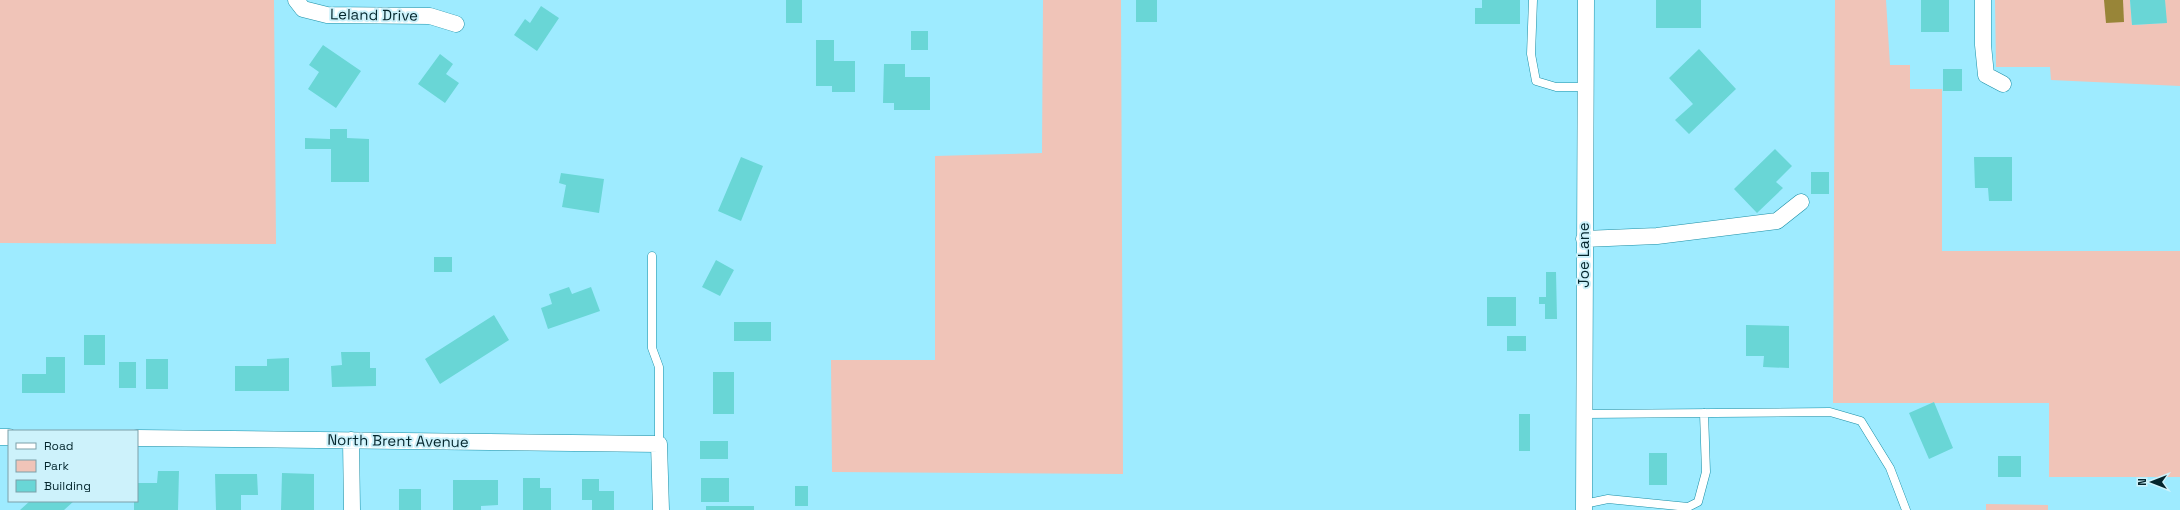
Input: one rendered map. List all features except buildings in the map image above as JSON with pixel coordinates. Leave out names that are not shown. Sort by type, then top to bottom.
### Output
[{"type":"street","name":"Leland Drive","points":[[296,0],[303,9],[327,15],[430,16],[456,24]]},
{"type":"street","name":"Joe Lane","points":[[1584,507],[1586,0]]},
{"type":"street","points":[[1983,0],[1983,45],[1986,75],[2003,84]]},
{"type":"street","points":[[1584,239],[1657,236],[1777,221],[1801,202]]},
{"type":"street","name":"North Brent Avenue","points":[[138,438],[659,444]]},
{"type":"street","points":[[351,440],[352,510]]},
{"type":"street","points":[[659,444],[661,510]]},
{"type":"lane","points":[[1533,0],[1531,54],[1536,81],[1556,87],[1585,87]]},
{"type":"lane","points":[[652,256],[652,348],[659,367],[659,444]]},
{"type":"lane","points":[[1584,414],[1830,412],[1861,421],[1890,468],[1906,510]]},
{"type":"lane","points":[[1584,507],[1608,499],[1688,507],[1698,502],[1706,472],[1704,413]]},
{"type":"green space","points":[[0,0],[274,0],[276,244],[0,243]]},
{"type":"green space","points":[[1043,0],[1121,0],[1123,474],[832,472],[831,360],[935,360],[935,156],[1042,153]]},
{"type":"green space","points":[[1835,0],[1886,0],[1890,65],[1910,65],[1910,89],[1942,89],[1942,251],[2180,251],[2180,477],[2049,477],[2049,403],[1833,403]]},
{"type":"green space","points":[[1995,0],[2130,0],[2132,25],[2166,23],[2165,0],[2180,0],[2180,86],[2051,80],[2050,67],[1996,67]]},
{"type":"green space","points":[[1986,504],[2048,505],[2048,510],[1986,510]]},
{"type":"shaded area","points":[[2104,0],[2123,0],[2124,22],[2106,23]]}]
